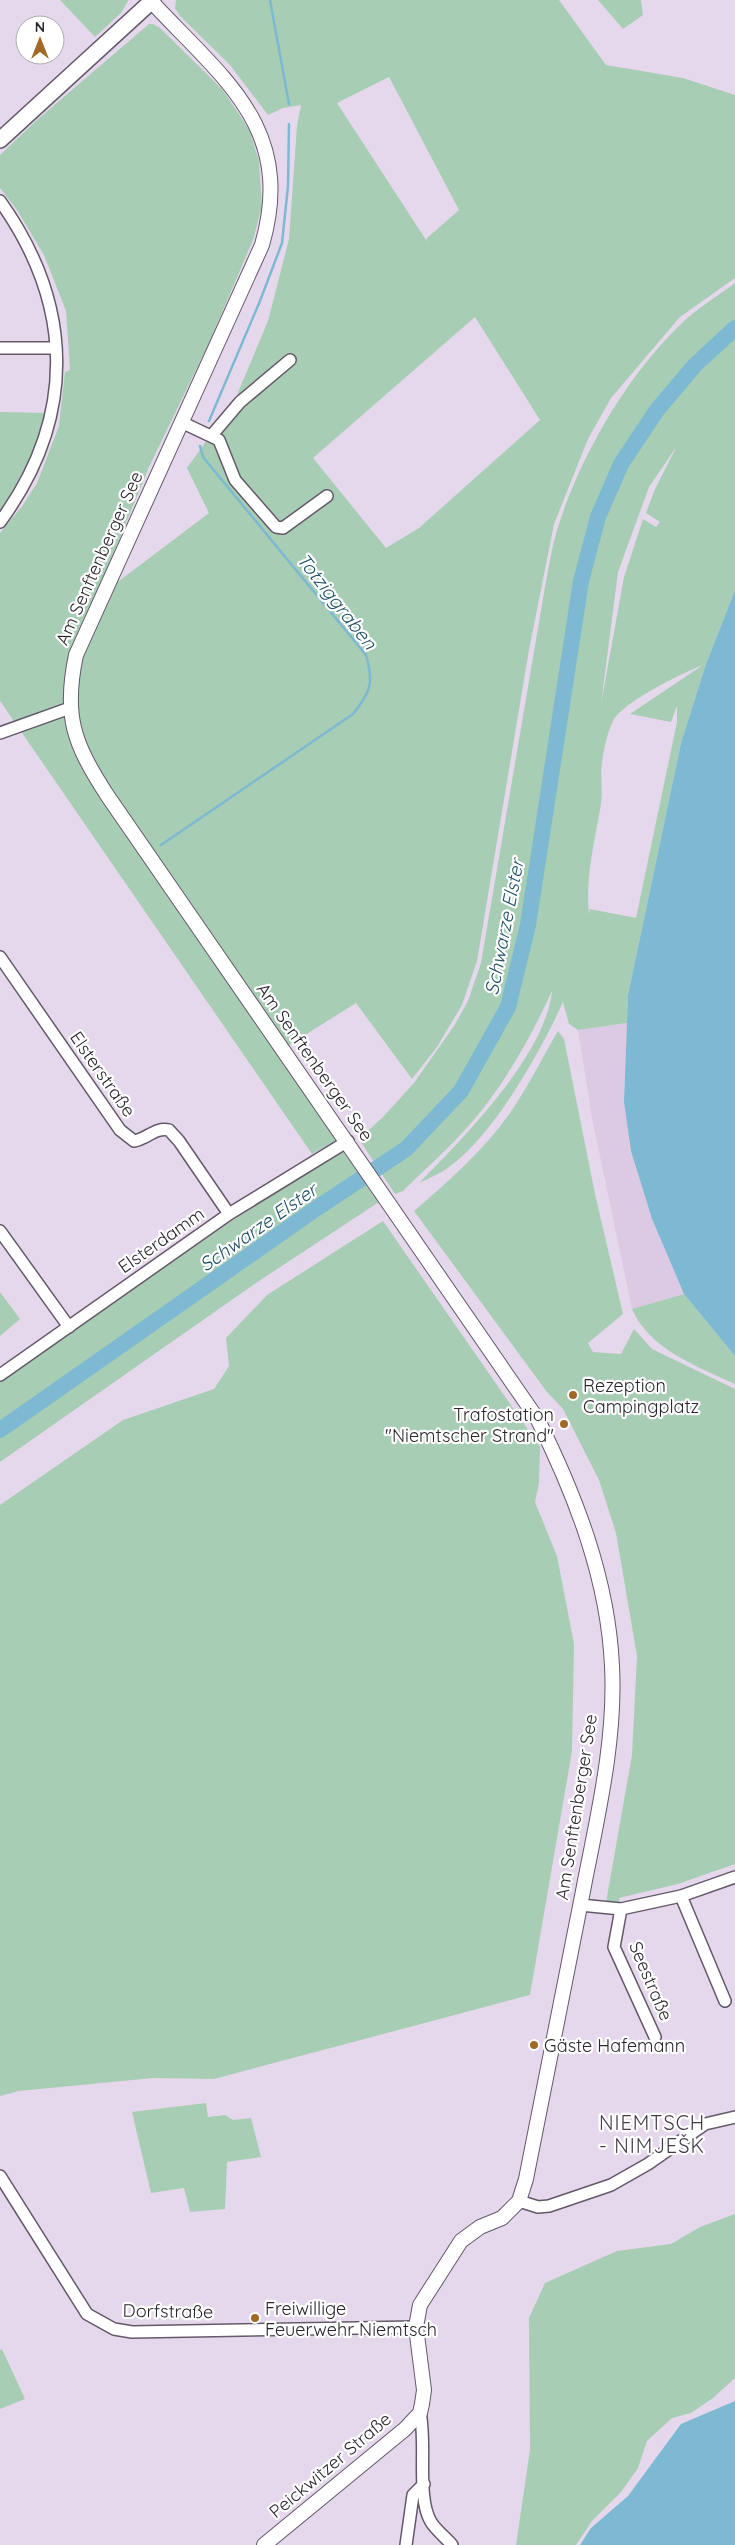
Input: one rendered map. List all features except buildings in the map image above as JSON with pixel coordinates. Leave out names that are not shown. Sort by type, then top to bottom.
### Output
[{"type":"main road","points":[[0,140],[151,1]]},
{"type":"street","name":"Am Senftenberger See","points":[[151,1],[229,85],[255,119],[265,145],[270,166],[272,209],[262,245],[80,646],[70,682],[70,708],[77,740],[88,765],[538,1420],[564,1472],[582,1518],[603,1603],[612,1666],[611,1717],[597,1820],[526,2179],[519,2201]]},
{"type":"street","points":[[0,200],[19,228],[40,271],[51,307],[55,348],[54,398],[48,426],[27,480],[0,522]]},
{"type":"street","points":[[0,348],[55,348]]},
{"type":"street","points":[[212,435],[240,402],[290,360]]},
{"type":"street","points":[[181,422],[212,435],[219,440],[235,480],[276,527],[283,528],[327,496]]},
{"type":"street","points":[[0,733],[70,708]]},
{"type":"street","name":"Elsterstraße","points":[[0,956],[120,1130],[134,1140],[140,1140],[158,1130],[170,1130],[180,1141],[229,1214]]},
{"type":"street","name":"Elsterdamm","points":[[0,1375],[229,1214],[351,1147]]},
{"type":"street","points":[[0,1230],[69,1327]]},
{"type":"street","points":[[580,1904],[622,1909],[681,1896],[735,1877]]},
{"type":"street","points":[[681,1896],[724,2001]]},
{"type":"street","name":"Seestraße","points":[[622,1909],[614,1947],[656,2037]]},
{"type":"street","points":[[452,2545],[431,2521],[424,2484],[423,2426],[420,2413],[424,2390],[416,2328],[420,2305],[461,2241],[480,2227],[502,2218],[519,2201],[538,2207],[549,2206],[611,2185],[648,2164],[705,2124],[735,2117]]},
{"type":"street","name":"Dorfstraße","points":[[0,2176],[87,2314],[114,2329],[132,2332],[416,2328]]},
{"type":"street","name":"Peickwitzer Straße","points":[[264,2545],[405,2428],[420,2413]]},
{"type":"street","points":[[406,2545],[413,2495],[424,2484]]},
{"type":"street","points":[[410,2523],[431,2521]]},
{"type":"shaded area","points":[[627,1023],[624,1102],[631,1151],[652,1219],[684,1294],[632,1309],[592,1118],[578,1030]]},
{"type":"green space","points":[[60,0],[128,1],[121,13],[95,37]]},
{"type":"green space","points":[[176,0],[559,0],[606,65],[683,78],[735,95],[735,278],[680,317],[611,398],[588,439],[554,524],[529,650],[477,961],[462,1005],[437,1047],[412,1079],[356,1003],[278,1052],[340,1138],[312,1154],[0,701],[0,533],[23,505],[37,483],[59,426],[65,372],[70,370],[66,311],[44,255],[17,210],[0,188],[0,155],[38,119],[149,24],[153,24],[160,28],[222,89],[250,132],[259,161],[262,206],[253,240],[209,343],[149,467],[102,581],[115,584],[209,513],[187,468],[234,402],[268,321],[289,239],[297,126],[301,105],[283,108],[268,115],[230,65],[180,16],[175,8]],"holes":[[[389,77],[459,210],[426,239],[428,243],[337,103]],[[475,317],[540,420],[419,528],[386,548],[313,458]]]},
{"type":"green space","points":[[598,0],[641,0],[643,15],[623,29]]},
{"type":"green space","points":[[735,283],[735,590],[706,664],[681,743],[628,995],[627,1023],[578,1030],[569,1024],[563,1002],[529,1068],[499,1114],[466,1153],[449,1167],[419,1183],[479,1120],[519,1068],[535,1041],[546,1016],[552,991],[524,1047],[490,1100],[448,1147],[403,1191],[395,1194],[359,1139],[383,1117],[414,1083],[454,1026],[468,1001],[481,963],[549,564],[569,497],[580,470],[609,416],[644,366],[683,322]],"holes":[[[677,446],[655,489],[646,513],[660,522],[656,527],[643,519],[624,577],[601,704],[618,572],[649,487]],[[703,665],[630,714],[671,722],[677,706],[677,722],[636,918],[590,909],[589,914],[589,872],[601,804],[602,762],[607,736],[613,721],[619,713],[640,697],[681,674]]]},
{"type":"green space","points":[[0,412],[46,413],[33,454],[0,512]]},
{"type":"green space","points":[[558,1031],[564,1039],[595,1194],[623,1314],[588,1343],[593,1352],[621,1354],[634,1329],[652,1349],[735,1389],[735,1864],[678,1884],[619,1898],[621,1909],[605,1908],[632,1755],[637,1656],[616,1533],[599,1480],[563,1409],[547,1392],[414,1211],[465,1165],[500,1127],[523,1093]]},
{"type":"green space","points":[[342,1150],[379,1202],[256,1283],[0,1462],[0,1381],[233,1220]]},
{"type":"green space","points":[[383,1221],[540,1447],[539,1483],[535,1502],[557,1556],[574,1644],[572,1751],[530,1995],[214,2079],[153,2078],[19,2091],[0,2096],[0,1505],[123,1420],[214,1389],[229,1366],[226,1338],[267,1295]]},
{"type":"green space","points":[[0,1292],[20,1319],[0,1336]]},
{"type":"green space","points":[[684,1294],[735,1356],[735,1384],[691,1363],[662,1346],[640,1323],[632,1309]]},
{"type":"green space","points":[[206,2103],[208,2117],[225,2115],[233,2120],[251,2118],[261,2157],[227,2162],[225,2209],[190,2212],[184,2188],[151,2193],[132,2112]]},
{"type":"green space","points":[[735,2214],[735,2378],[713,2398],[691,2413],[672,2418],[647,2441],[638,2468],[621,2492],[592,2521],[576,2545],[516,2545],[530,2450],[529,2318],[545,2283],[617,2251],[671,2244],[700,2227]]},
{"type":"green space","points":[[2,2349],[25,2399],[0,2409],[0,2350]]},
{"type":"water","points":[[735,590],[735,1356],[684,1294],[652,1219],[631,1151],[624,1102],[628,995],[681,743],[706,664]]},
{"type":"water","points":[[735,2401],[735,2545],[580,2545],[591,2528],[628,2496],[681,2424]]},
{"type":"waterway","name":"Totziggraben","points":[[270,0],[289,104]]},
{"type":"waterway","name":"Totziggraben","points":[[209,421],[260,301],[282,243],[288,186],[289,124]]},
{"type":"waterway","name":"Schwarze Elster","points":[[0,1430],[317,1208],[406,1149],[461,1091],[508,1007],[528,925],[581,581],[598,517],[621,464],[657,410],[695,365],[735,328]]},
{"type":"waterway","name":"Totziggraben","points":[[161,845],[353,714],[364,699],[370,680],[366,655],[203,457],[200,446]]},
{"type":"place","name":"Rezeption Campingplatz","points":[[573,1395]]},
{"type":"place","name":"Trafostation \"Niemtscher Strand\"","points":[[564,1424]]},
{"type":"place","name":"Gäste Hafemann","points":[[534,2045]]},
{"type":"place","name":"Freiwillige Feuerwehr Niemtsch","points":[[255,2318]]},
{"type":"district","name":"NIEMTSCH - NIMJEŠK","points":[[652,2134]]}]
